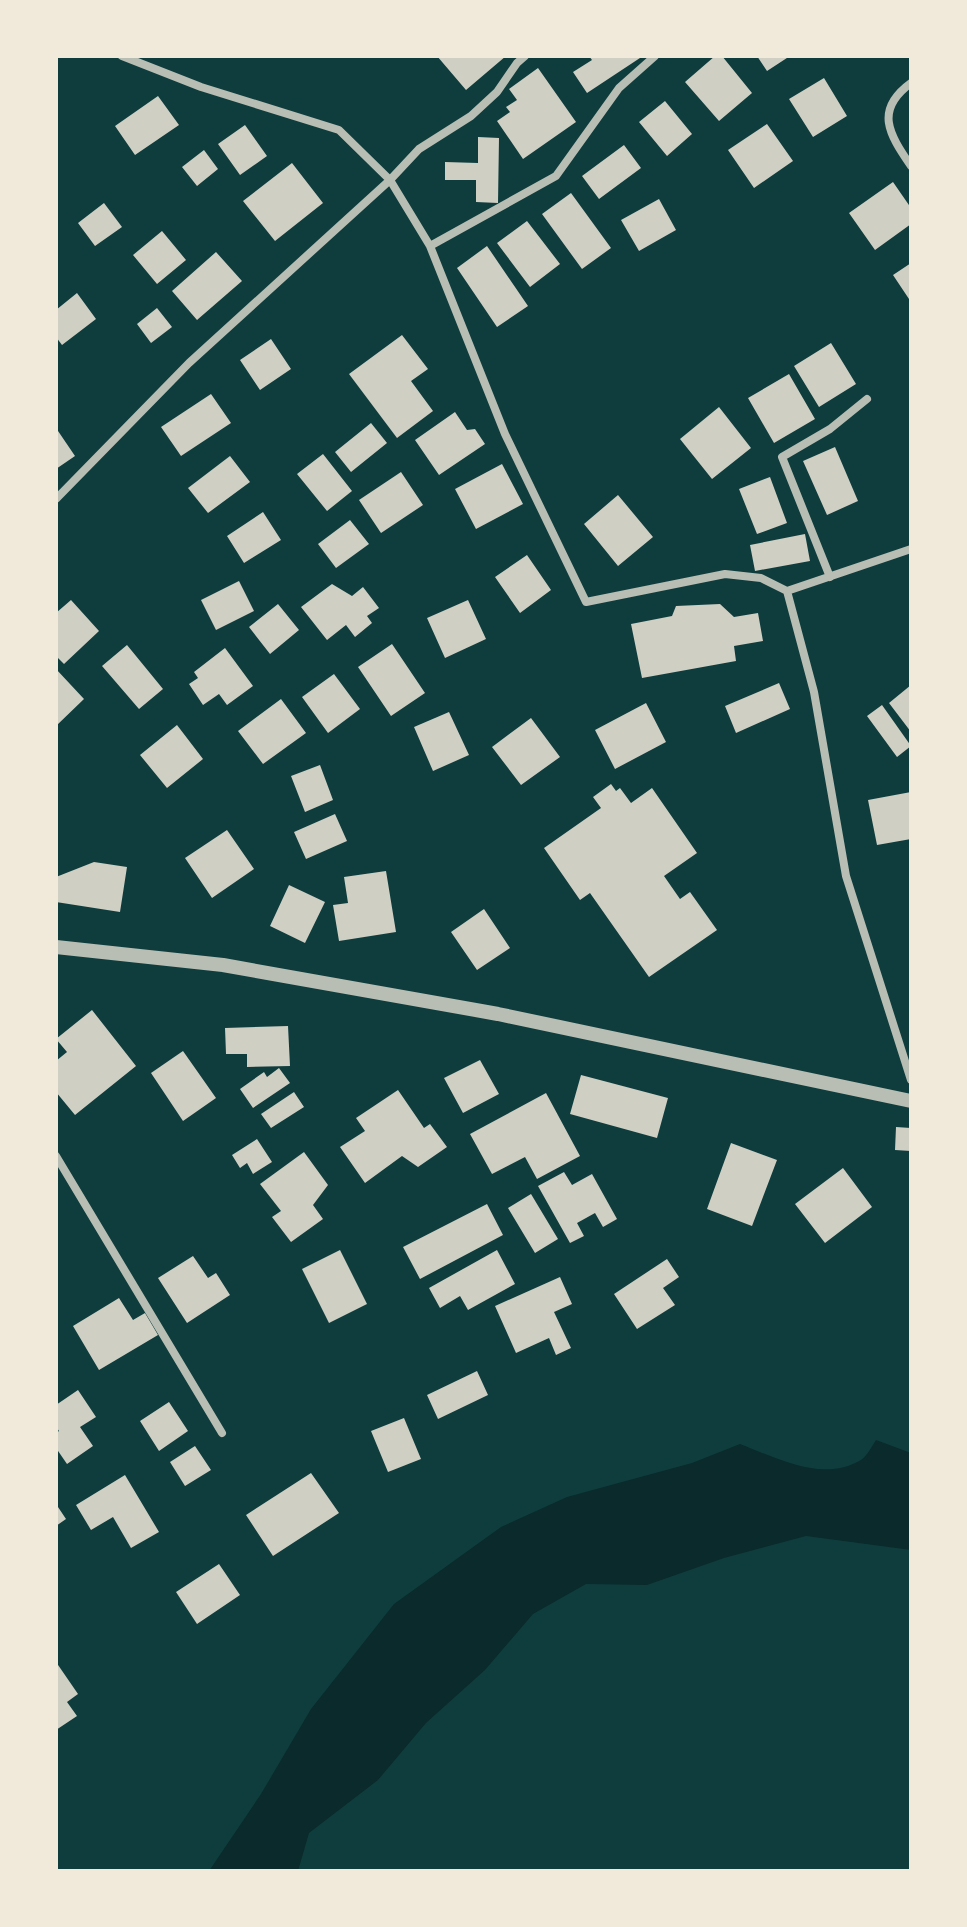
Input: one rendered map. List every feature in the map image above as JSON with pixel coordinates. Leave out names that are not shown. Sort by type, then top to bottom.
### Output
[{"type":"street","points":[[122,56],[201,87],[339,130],[390,180],[430,246],[505,434],[586,602],[725,574],[761,578],[787,591],[911,549]]},
{"type":"street","points":[[56,499],[189,363],[390,180],[419,149],[471,116],[497,92],[525,56]]},
{"type":"street","points":[[430,246],[556,176],[619,88],[655,56]]},
{"type":"street","points":[[911,83],[899,91],[888,108],[887,121],[911,166]]},
{"type":"street","points":[[830,577],[782,457],[830,429],[867,399]]},
{"type":"street","points":[[787,591],[814,692],[846,876],[911,1080]]},
{"type":"street","points":[[56,947],[223,965],[498,1014],[911,1101]]},
{"type":"street","points":[[56,1156],[222,1433]]},
{"type":"water","points":[[876,1440],[911,1453],[911,1550],[806,1536],[724,1558],[647,1585],[586,1584],[533,1614],[485,1670],[426,1723],[378,1780],[309,1833],[298,1871],[209,1871],[261,1794],[311,1709],[394,1604],[501,1527],[567,1497],[692,1463],[740,1444],[800,1466],[831,1469],[861,1460]]},
{"type":"building","points":[[437,56],[506,56],[466,90]]},
{"type":"building","points":[[589,56],[643,56],[587,93],[573,72],[592,60]]},
{"type":"building","points":[[715,56],[722,56],[752,93],[719,121],[685,82]]},
{"type":"building","points":[[757,56],[790,56],[767,71]]},
{"type":"building","points":[[538,68],[576,122],[523,159],[497,121],[510,112],[506,107],[517,100],[509,89]]},
{"type":"building","points":[[824,78],[847,116],[813,137],[789,99]]},
{"type":"building","points":[[158,96],[179,125],[135,155],[115,126]]},
{"type":"building","points":[[665,101],[692,134],[667,156],[639,122]]},
{"type":"building","points":[[767,124],[793,161],[754,188],[728,150]]},
{"type":"building","points":[[245,125],[267,156],[240,175],[218,144]]},
{"type":"building","points":[[478,137],[499,138],[498,203],[476,202],[476,180],[445,180],[445,162],[478,163]]},
{"type":"building","points":[[624,145],[641,168],[599,199],[582,176]]},
{"type":"building","points":[[204,150],[218,169],[197,186],[182,167]]},
{"type":"building","points":[[292,163],[323,203],[275,241],[243,201]]},
{"type":"building","points":[[893,182],[911,208],[911,224],[875,250],[849,213]]},
{"type":"building","points":[[571,193],[611,248],[582,269],[542,214]]},
{"type":"building","points":[[659,199],[676,230],[639,251],[621,220]]},
{"type":"building","points":[[104,203],[122,227],[95,246],[78,223]]},
{"type":"building","points":[[527,221],[560,264],[530,287],[497,243]]},
{"type":"building","points":[[162,231],[186,260],[157,284],[133,255]]},
{"type":"building","points":[[487,246],[528,306],[497,327],[457,268]]},
{"type":"building","points":[[216,252],[242,281],[197,320],[172,291]]},
{"type":"building","points":[[911,263],[911,302],[893,275]]},
{"type":"building","points":[[77,293],[96,319],[62,345],[56,337],[56,310]]},
{"type":"building","points":[[157,308],[172,327],[151,343],[137,324]]},
{"type":"building","points":[[402,335],[428,369],[411,381],[433,411],[397,438],[349,374]]},
{"type":"building","points":[[271,339],[291,369],[260,390],[240,360]]},
{"type":"building","points":[[831,343],[856,384],[819,407],[794,366]]},
{"type":"building","points":[[789,374],[815,419],[774,443],[748,398]]},
{"type":"building","points":[[211,394],[231,423],[181,456],[161,427]]},
{"type":"building","points":[[719,407],[751,448],[712,479],[680,439]]},
{"type":"building","points":[[455,412],[467,430],[475,429],[485,444],[439,475],[415,440]]},
{"type":"building","points":[[371,423],[387,443],[351,472],[335,452]]},
{"type":"building","points":[[56,428],[75,456],[56,469]]},
{"type":"building","points":[[835,447],[858,501],[827,515],[803,461]]},
{"type":"building","points":[[323,454],[352,491],[327,511],[297,474]]},
{"type":"building","points":[[230,456],[250,482],[208,513],[188,488]]},
{"type":"building","points":[[502,464],[523,504],[476,529],[455,489]]},
{"type":"building","points":[[401,472],[423,505],[381,533],[359,500]]},
{"type":"building","points":[[770,477],[787,523],[757,534],[739,489]]},
{"type":"building","points":[[618,495],[653,537],[618,566],[584,524]]},
{"type":"building","points":[[263,512],[281,540],[244,563],[227,536]]},
{"type":"building","points":[[350,520],[369,544],[336,568],[318,544]]},
{"type":"building","points":[[805,534],[810,561],[755,571],[750,545]]},
{"type":"building","points":[[527,555],[551,590],[520,613],[495,577]]},
{"type":"building","points":[[239,581],[254,611],[216,630],[201,600]]},
{"type":"building","points":[[332,584],[352,596],[363,587],[379,608],[367,616],[372,623],[355,637],[346,625],[327,640],[301,607]]},
{"type":"building","points":[[71,600],[99,631],[64,664],[56,656],[56,613]]},
{"type":"building","points":[[468,600],[486,639],[445,658],[427,618]]},
{"type":"building","points":[[278,604],[299,630],[270,654],[249,627]]},
{"type":"building","points":[[720,604],[734,617],[758,613],[763,641],[734,646],[736,661],[642,678],[631,624],[672,616],[676,606]]},
{"type":"building","points":[[392,644],[425,693],[391,716],[358,667]]},
{"type":"building","points":[[127,645],[163,689],[139,709],[102,666]]},
{"type":"building","points":[[225,648],[253,686],[227,705],[219,694],[203,705],[189,684],[198,678],[194,672]]},
{"type":"building","points":[[56,669],[84,699],[56,726]]},
{"type":"building","points":[[334,674],[360,709],[328,733],[302,697]]},
{"type":"building","points":[[779,683],[790,709],[736,733],[725,706]]},
{"type":"building","points":[[911,685],[911,732],[889,703]]},
{"type":"building","points":[[281,699],[306,733],[263,764],[238,731]]},
{"type":"building","points":[[646,703],[666,742],[615,769],[595,730]]},
{"type":"building","points":[[882,705],[911,746],[897,757],[867,716]]},
{"type":"building","points":[[449,712],[469,755],[433,771],[414,727]]},
{"type":"building","points":[[531,718],[560,757],[521,785],[492,747]]},
{"type":"building","points":[[177,725],[203,759],[167,788],[140,755]]},
{"type":"building","points":[[320,765],[333,800],[305,812],[291,776]]},
{"type":"building","points":[[611,784],[616,791],[620,788],[631,803],[652,788],[697,853],[664,876],[680,899],[690,892],[717,930],[649,977],[590,893],[580,900],[544,848],[601,808],[593,797]]},
{"type":"building","points":[[911,792],[911,839],[877,845],[868,800]]},
{"type":"building","points":[[335,814],[347,841],[306,859],[294,832]]},
{"type":"building","points":[[227,830],[254,869],[212,898],[185,858]]},
{"type":"building","points":[[94,862],[127,867],[120,912],[56,902],[56,877]]},
{"type":"building","points":[[386,871],[396,932],[339,941],[333,905],[348,903],[344,877]]},
{"type":"building","points":[[289,885],[325,902],[305,943],[270,926]]},
{"type":"building","points":[[484,909],[510,948],[477,970],[451,932]]},
{"type":"building","points":[[92,1010],[136,1066],[75,1115],[56,1092],[56,1061],[67,1052],[56,1039]]},
{"type":"building","points":[[288,1026],[290,1066],[247,1067],[247,1054],[226,1054],[225,1028]]},
{"type":"building","points":[[183,1051],[216,1098],[183,1121],[151,1073]]},
{"type":"building","points":[[480,1060],[499,1094],[463,1113],[444,1078]]},
{"type":"building","points":[[279,1068],[290,1083],[253,1108],[240,1089],[264,1072],[267,1077]]},
{"type":"building","points":[[581,1075],[668,1098],[657,1138],[570,1114]]},
{"type":"building","points":[[398,1090],[424,1128],[430,1124],[447,1147],[418,1167],[402,1156],[365,1183],[340,1147],[365,1131],[356,1118]]},
{"type":"building","points":[[294,1092],[304,1107],[271,1128],[261,1114]]},
{"type":"building","points":[[546,1093],[580,1156],[537,1179],[525,1157],[492,1174],[470,1134]]},
{"type":"building","points":[[896,1127],[911,1128],[911,1151],[895,1150]]},
{"type":"building","points":[[257,1139],[272,1162],[253,1174],[247,1163],[240,1168],[232,1155]]},
{"type":"building","points":[[731,1143],[777,1160],[752,1226],[707,1209]]},
{"type":"building","points":[[304,1152],[328,1185],[313,1205],[323,1219],[291,1242],[272,1217],[281,1211],[260,1184]]},
{"type":"building","points":[[843,1168],[872,1207],[825,1243],[795,1204]]},
{"type":"building","points":[[564,1172],[572,1185],[592,1174],[617,1219],[603,1227],[595,1213],[577,1223],[584,1236],[570,1243],[538,1186]]},
{"type":"building","points":[[531,1194],[558,1239],[535,1253],[508,1208]]},
{"type":"building","points":[[487,1204],[503,1235],[420,1279],[403,1247]]},
{"type":"building","points":[[340,1250],[367,1304],[329,1323],[302,1269]]},
{"type":"building","points":[[497,1250],[515,1284],[468,1310],[460,1296],[440,1308],[429,1288]]},
{"type":"building","points":[[193,1256],[208,1278],[216,1273],[230,1295],[187,1323],[158,1278]]},
{"type":"building","points":[[667,1259],[679,1277],[663,1288],[675,1305],[637,1329],[614,1294]]},
{"type":"building","points":[[560,1277],[572,1304],[554,1312],[571,1348],[556,1355],[549,1338],[516,1353],[495,1306]]},
{"type":"building","points":[[119,1298],[133,1320],[145,1313],[158,1335],[99,1370],[73,1326]]},
{"type":"building","points":[[477,1371],[488,1395],[438,1419],[427,1395]]},
{"type":"building","points":[[78,1390],[96,1417],[80,1427],[93,1446],[67,1464],[56,1448],[56,1433],[59,1431],[56,1427],[56,1405]]},
{"type":"building","points":[[169,1402],[188,1431],[159,1451],[140,1421]]},
{"type":"building","points":[[404,1418],[421,1459],[388,1472],[371,1431]]},
{"type":"building","points":[[195,1446],[211,1470],[185,1486],[170,1462]]},
{"type":"building","points":[[311,1473],[339,1513],[273,1556],[246,1515]]},
{"type":"building","points":[[125,1475],[159,1532],[131,1548],[113,1517],[91,1530],[76,1505]]},
{"type":"building","points":[[56,1504],[66,1519],[56,1526]]},
{"type":"building","points":[[219,1564],[240,1595],[197,1624],[176,1592]]},
{"type":"building","points":[[56,1662],[78,1694],[67,1702],[77,1716],[56,1730]]}]
